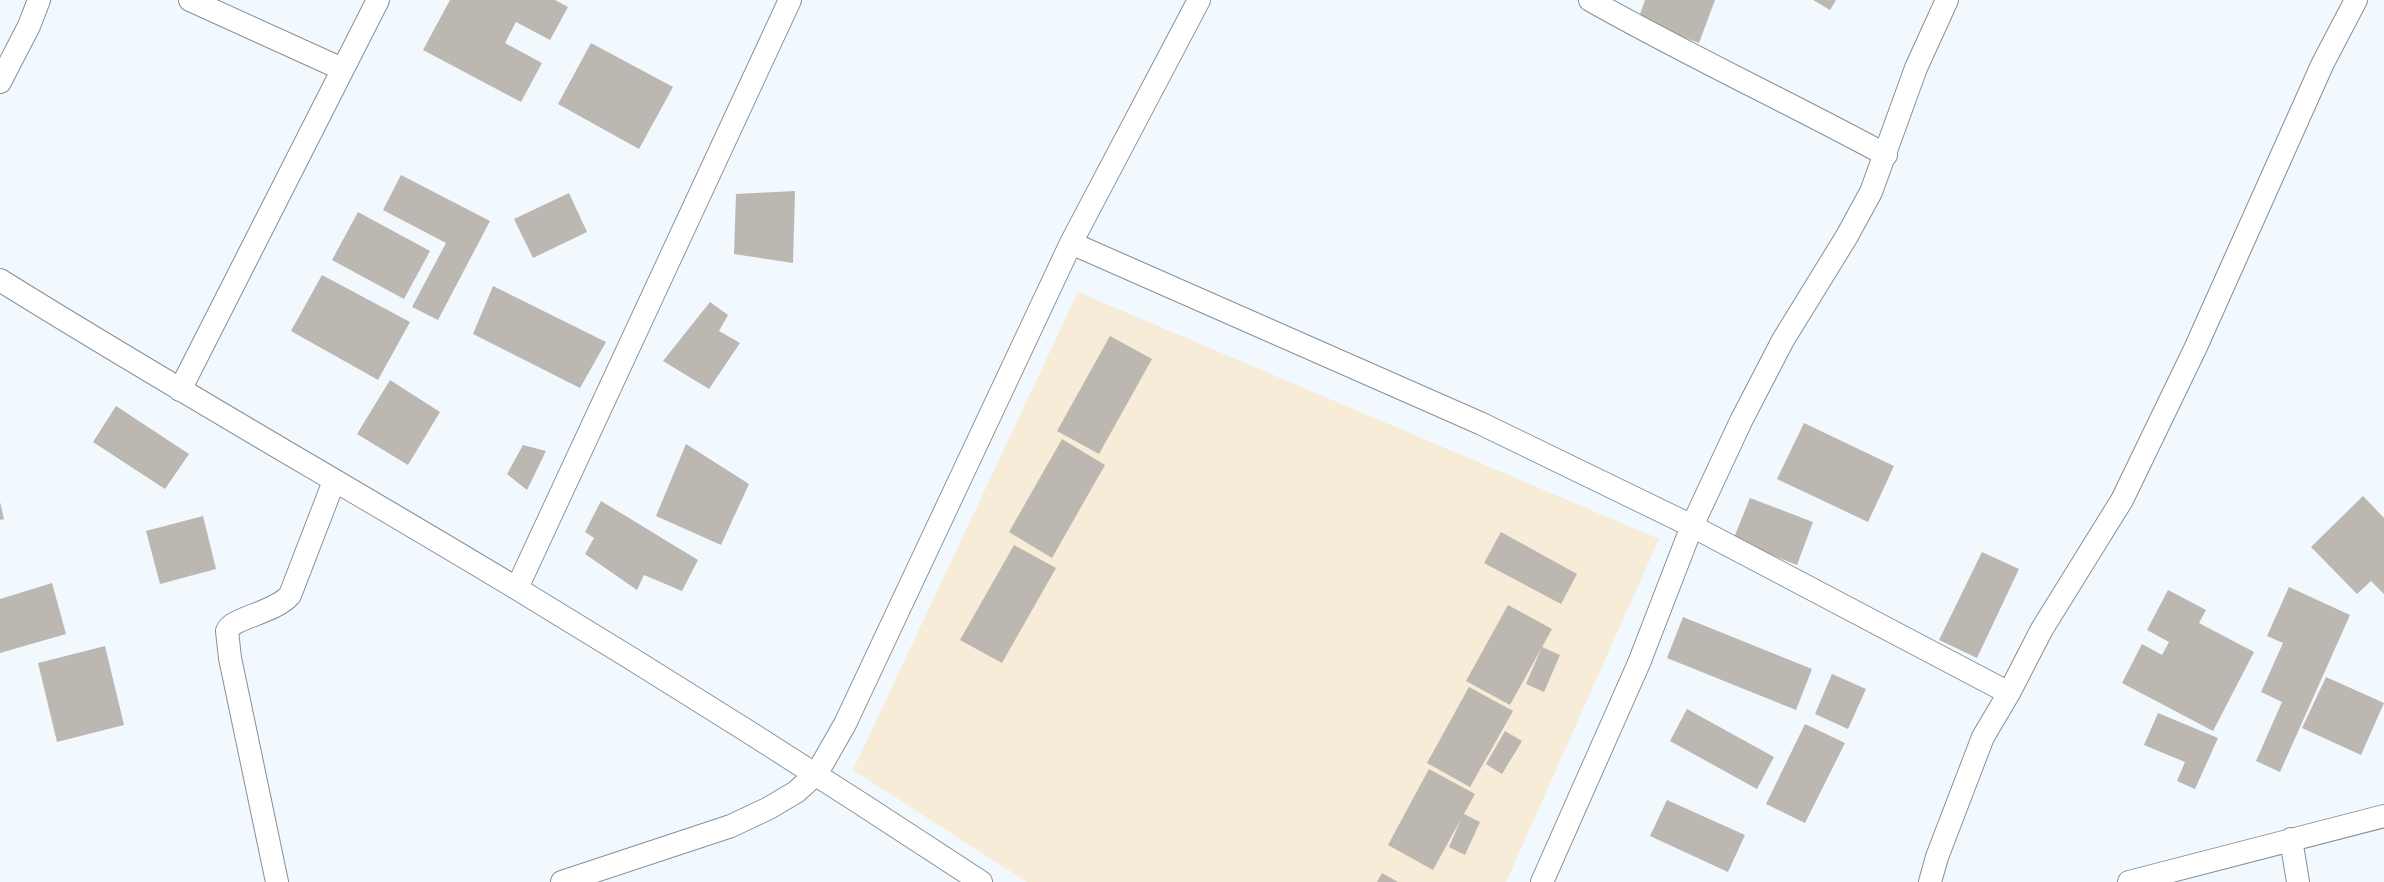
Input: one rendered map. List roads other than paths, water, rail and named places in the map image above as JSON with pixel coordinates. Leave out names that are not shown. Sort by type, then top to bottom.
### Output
[{"type":"street","points":[[0,82],[29,26],[39,0]]},
{"type":"street","points":[[190,0],[342,69]]},
{"type":"street","points":[[180,390],[378,0]]},
{"type":"street","points":[[517,588],[790,0]]},
{"type":"street","points":[[562,882],[731,826],[769,808],[796,792],[817,773],[848,717],[1071,243],[1199,0]]},
{"type":"street","points":[[1590,0],[1693,56],[1787,101],[1886,155]]},
{"type":"street","points":[[1542,882],[1639,663],[1692,526],[1741,421],[1779,347],[1847,236],[1871,192],[1886,155],[1916,68],[1947,0]]},
{"type":"street","points":[[1930,882],[1937,857],[1967,774],[1983,737],[2009,693],[2042,629],[2122,500],[2195,349],[2323,63],[2356,0]]},
{"type":"street","points":[[1071,243],[1482,424],[1692,526],[2009,693]]},
{"type":"street","points":[[0,280],[180,390],[517,588],[817,773],[981,882]]},
{"type":"street","points":[[276,882],[230,658],[227,631],[233,623],[275,608],[284,603],[290,595],[334,481]]},
{"type":"street","points":[[2129,882],[2290,839],[2384,816]]},
{"type":"street","points":[[2290,839],[2298,882]]}]
